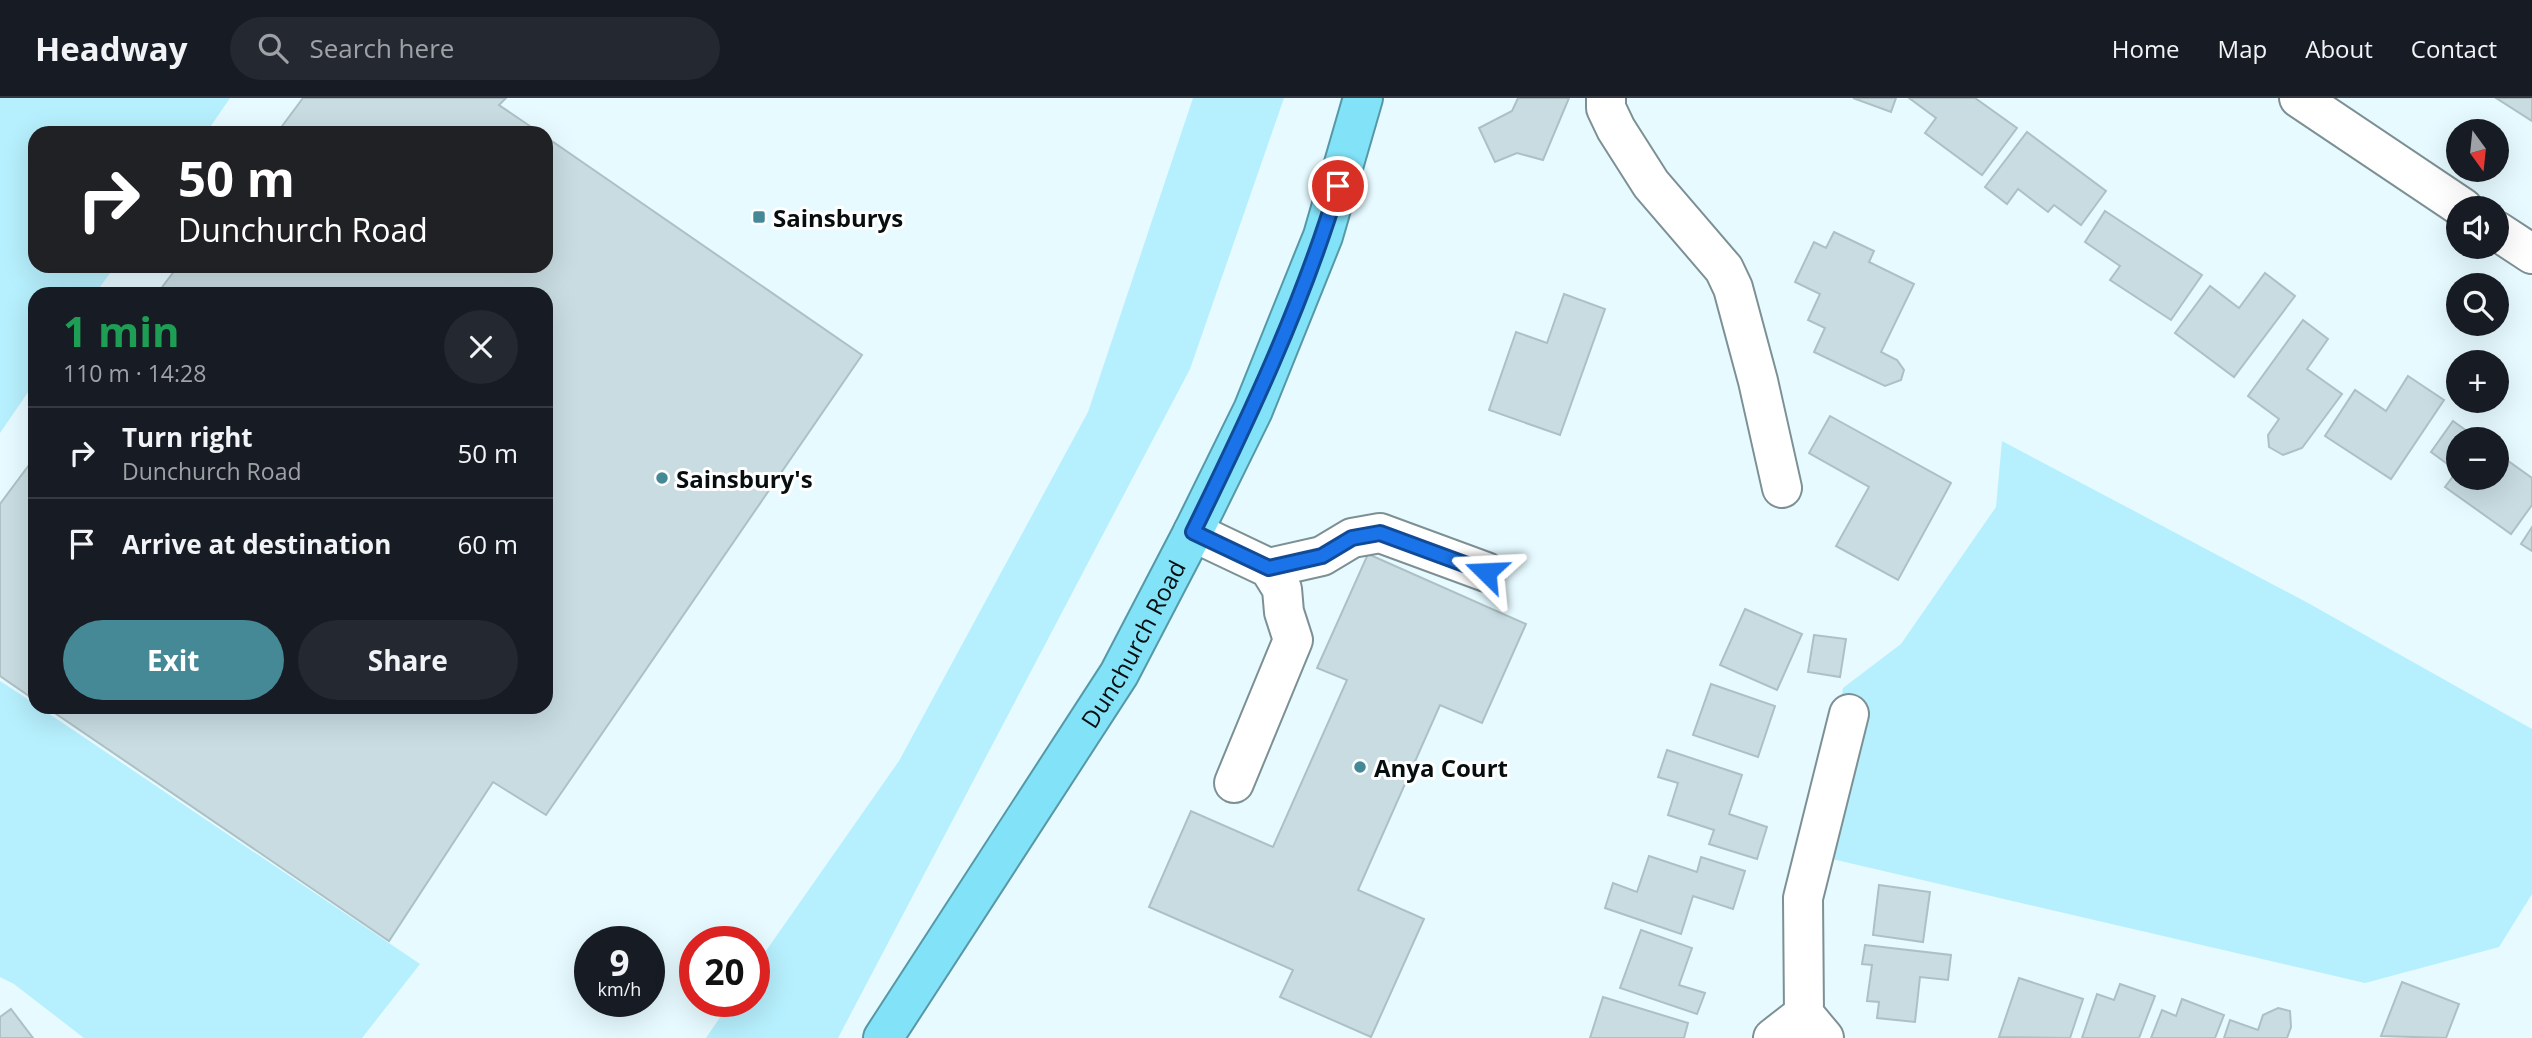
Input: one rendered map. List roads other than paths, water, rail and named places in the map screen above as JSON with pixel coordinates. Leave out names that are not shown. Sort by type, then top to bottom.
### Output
[{"type":"highway","name":"Dunchurch Road","points":[[883,1038],[1119,674],[1193,532],[1253,410],[1323,236],[1363,98]]},
{"type":"street","points":[[1606,98],[1606,108],[1616,129],[1651,184],[1724,270],[1733,288],[1758,381],[1782,488]]},
{"type":"street","points":[[2299,98],[2446,197]]},
{"type":"street","points":[[2509,239],[2532,254]]},
{"type":"street","points":[[1193,532],[1269,568],[1282,589],[1284,612],[1293,640],[1234,783]]},
{"type":"street","points":[[1269,568],[1322,556],[1352,538],[1380,533],[1486,572]]},
{"type":"street","points":[[1773,1038],[1814,1026],[1804,898],[1849,714]]},
{"type":"place","name":"Sainsburys","points":[[759,217]]},
{"type":"place","name":"Sainsbury's","points":[[662,478]]},
{"type":"place","name":"Anya Court","points":[[1360,767]]}]
